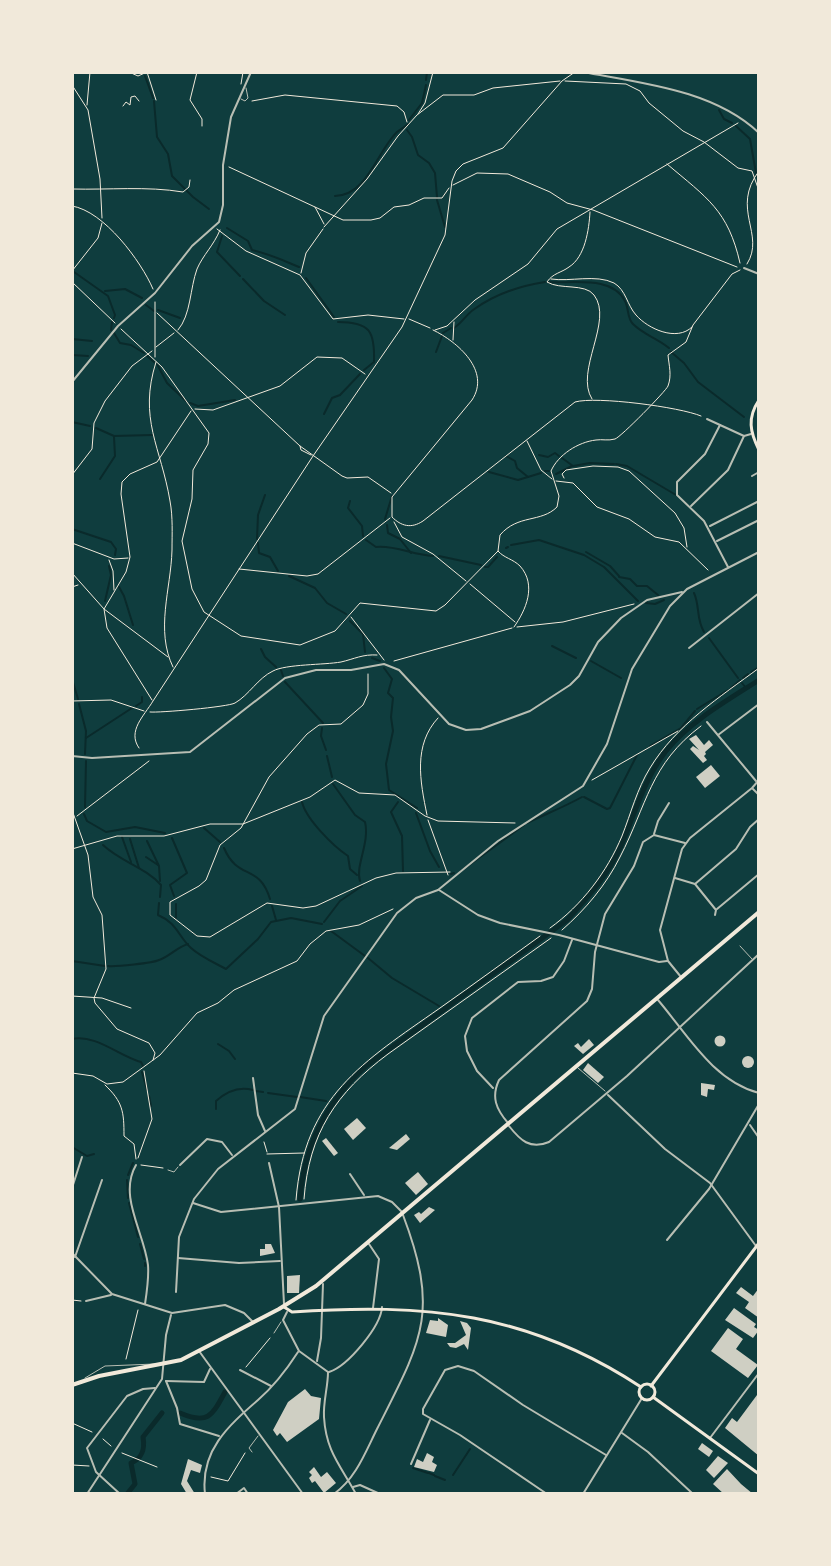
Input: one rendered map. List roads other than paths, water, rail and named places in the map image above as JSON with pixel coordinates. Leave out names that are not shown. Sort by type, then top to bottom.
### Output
[{"type":"main road","points":[[759,400],[751,415],[751,434],[757,440],[759,450]]},
{"type":"main road","points":[[72,1385],[164,1365],[252,1321],[286,1309],[322,1282],[759,912]]},
{"type":"main road","points":[[651,1386],[758,1245]]},
{"type":"main road","points":[[286,1309],[382,1307],[468,1315],[531,1332],[593,1359],[641,1387]]},
{"type":"main road","points":[[644,1384],[651,1386],[653,1397],[642,1398],[639,1392],[644,1384]]},
{"type":"main road","points":[[653,1397],[759,1474]]},
{"type":"street","points":[[72,382],[118,326],[155,293],[192,246],[215,228],[223,205],[223,165],[231,117],[251,72]]},
{"type":"street","points":[[583,72],[652,85],[700,99],[745,122],[759,133]]},
{"type":"street","points":[[744,268],[759,274]]},
{"type":"street","points":[[707,419],[744,436],[751,434]]},
{"type":"street","points":[[720,425],[705,454],[677,482],[677,495],[708,527],[729,568]]},
{"type":"street","points":[[690,506],[728,470],[744,436]]},
{"type":"street","points":[[752,476],[759,472]]},
{"type":"street","points":[[708,527],[759,501]]},
{"type":"street","points":[[716,542],[759,520]]},
{"type":"street","points":[[72,756],[185,754],[198,748],[285,678],[316,670],[343,671],[389,665],[401,672],[439,716],[455,728],[485,728],[531,710],[573,683],[602,637],[643,602],[683,592],[759,552]]},
{"type":"street","points":[[176,1292],[176,1258],[182,1225],[192,1202],[210,1177],[233,1156],[295,1109],[324,1016],[400,909],[416,898],[438,890],[524,823],[574,793],[586,782],[608,741],[632,669],[669,608],[683,592]]},
{"type":"street","points":[[689,648],[759,593]]},
{"type":"street","points":[[717,735],[759,704]]},
{"type":"street","points":[[682,978],[668,961],[660,930],[685,843],[758,781],[707,722]]},
{"type":"street","points":[[752,788],[759,795]]},
{"type":"street","points":[[495,1089],[504,1074],[587,1001],[594,980],[597,945],[608,907],[631,872],[643,842],[654,835],[669,803]]},
{"type":"street","points":[[695,884],[736,849],[759,819]]},
{"type":"street","points":[[654,835],[685,843]]},
{"type":"street","points":[[674,877],[695,884],[716,912],[759,874]]},
{"type":"street","points":[[438,890],[487,919],[659,962],[668,961]]},
{"type":"street","points":[[573,939],[562,967],[553,977],[518,982],[472,1018],[465,1036],[467,1051],[477,1071],[495,1089],[498,1110],[521,1140],[540,1145],[549,1142],[607,1094],[759,954]]},
{"type":"street","points":[[657,999],[722,1074],[759,1093]]},
{"type":"street","points":[[253,1078],[258,1115],[266,1133]]},
{"type":"street","points":[[607,1094],[665,1149],[710,1183],[758,1245]]},
{"type":"street","points":[[667,1240],[710,1183],[759,1104]]},
{"type":"street","points":[[749,1124],[759,1138]]},
{"type":"street","points":[[180,1165],[207,1139],[222,1142],[233,1156]]},
{"type":"street","points":[[72,1188],[82,1157]]},
{"type":"street","points":[[268,1162],[279,1207],[286,1309],[283,1320],[299,1351],[328,1372]]},
{"type":"street","points":[[136,1163],[128,1191],[148,1264],[143,1304]]},
{"type":"street","points":[[350,1174],[365,1197]]},
{"type":"street","points":[[75,1257],[102,1180]]},
{"type":"street","points":[[192,1202],[221,1212],[365,1197],[386,1199],[403,1214],[421,1267],[424,1310],[420,1333],[411,1360],[354,1476],[334,1494]]},
{"type":"street","points":[[368,1243],[379,1259],[373,1308]]},
{"type":"street","points":[[72,1253],[112,1294],[172,1313],[193,1312],[220,1304],[244,1313],[252,1321]]},
{"type":"street","points":[[176,1258],[239,1263],[281,1260]]},
{"type":"street","points":[[316,1362],[321,1338],[322,1282]]},
{"type":"street","points":[[86,1301],[112,1294]]},
{"type":"street","points":[[328,1372],[335,1370],[354,1353],[380,1321],[382,1307]]},
{"type":"street","points":[[172,1313],[165,1346],[164,1380],[177,1408],[179,1423],[220,1436]]},
{"type":"street","points":[[199,1350],[303,1494]]},
{"type":"street","points":[[205,1494],[204,1475],[220,1436],[272,1386],[299,1351]]},
{"type":"street","points":[[547,1494],[460,1435],[423,1414],[442,1373],[452,1366],[474,1371],[606,1455]]},
{"type":"street","points":[[246,1367],[241,1371],[272,1386]]},
{"type":"street","points":[[164,1380],[204,1382],[211,1368]]},
{"type":"street","points":[[328,1372],[324,1412],[326,1433],[335,1461],[356,1494]]},
{"type":"street","points":[[710,1438],[759,1373]]},
{"type":"street","points":[[87,1494],[164,1380]]},
{"type":"street","points":[[120,1494],[92,1465],[87,1448],[130,1393],[148,1387],[156,1389]]},
{"type":"street","points":[[583,1494],[642,1398]]},
{"type":"street","points":[[411,1464],[431,1419]]},
{"type":"street","points":[[621,1432],[648,1452],[693,1494]]},
{"type":"street","points":[[352,1487],[360,1485],[380,1494]]},
{"type":"street","points":[[236,1494],[244,1488],[248,1494]]},
{"type":"lane","points":[[239,97],[245,101],[248,98],[245,84]]},
{"type":"lane","points":[[740,946],[752,959]]},
{"type":"lane","points":[[577,1066],[607,1094]]},
{"type":"lane","points":[[168,1170],[172,1171],[180,1165]]},
{"type":"lane","points":[[274,1333],[283,1320]]},
{"type":"lane","points":[[83,1381],[105,1366],[153,1362],[157,1366]]},
{"type":"lane","points":[[252,1452],[249,1448],[260,1434]]},
{"type":"waterway","points":[[426,80],[427,72]]},
{"type":"waterway","points":[[145,76],[153,98]]},
{"type":"waterway","points":[[409,120],[422,103],[426,85]]},
{"type":"waterway","points":[[154,101],[157,137],[168,154],[172,176],[209,209]]},
{"type":"waterway","points":[[719,110],[724,119],[732,123]]},
{"type":"waterway","points":[[335,196],[356,188],[371,171],[390,140],[408,124]]},
{"type":"waterway","points":[[736,126],[750,139],[756,173]]},
{"type":"waterway","points":[[407,130],[418,155],[429,163],[435,173],[437,197]]},
{"type":"waterway","points":[[757,176],[759,180]]},
{"type":"waterway","points":[[437,200],[445,227]]},
{"type":"waterway","points":[[227,228],[248,241],[252,250],[299,267]]},
{"type":"waterway","points":[[222,236],[217,252],[240,276]]},
{"type":"waterway","points":[[74,272],[108,296],[114,318]]},
{"type":"waterway","points":[[306,278],[334,317]]},
{"type":"waterway","points":[[243,279],[264,301],[285,315]]},
{"type":"waterway","points":[[454,328],[490,299],[517,288],[545,282]]},
{"type":"waterway","points":[[549,282],[591,282],[611,287],[625,301],[633,324],[669,348]]},
{"type":"waterway","points":[[105,291],[125,289],[142,298]]},
{"type":"waterway","points":[[146,305],[154,311]]},
{"type":"waterway","points":[[158,310],[180,318]]},
{"type":"waterway","points":[[111,330],[112,322]]},
{"type":"waterway","points":[[338,322],[357,324],[368,330],[373,343],[374,362],[364,370]]},
{"type":"waterway","points":[[443,333],[451,328]]},
{"type":"waterway","points":[[114,333],[120,343],[144,353]]},
{"type":"waterway","points":[[436,352],[442,336]]},
{"type":"waterway","points":[[72,339],[92,341]]},
{"type":"waterway","points":[[671,352],[698,382],[744,417]]},
{"type":"waterway","points":[[72,355],[88,356]]},
{"type":"waterway","points":[[147,356],[154,362]]},
{"type":"waterway","points":[[157,364],[167,383],[186,401]]},
{"type":"waterway","points":[[324,414],[332,398],[340,395],[360,374]]},
{"type":"waterway","points":[[190,403],[198,406],[235,400]]},
{"type":"waterway","points":[[72,422],[90,426]]},
{"type":"waterway","points":[[96,428],[114,436],[152,435]]},
{"type":"waterway","points":[[100,479],[115,456],[114,437]]},
{"type":"waterway","points":[[539,455],[548,457],[555,453],[559,456]]},
{"type":"waterway","points":[[506,456],[515,461],[517,468],[528,477]]},
{"type":"waterway","points":[[562,458],[573,466],[614,464]]},
{"type":"waterway","points":[[616,464],[627,466],[676,495]]},
{"type":"waterway","points":[[556,474],[572,466]]},
{"type":"waterway","points":[[489,472],[518,480],[541,473]]},
{"type":"waterway","points":[[257,539],[258,515],[265,495]]},
{"type":"waterway","points":[[385,519],[392,496]]},
{"type":"waterway","points":[[350,501],[348,508],[362,526],[363,536]]},
{"type":"waterway","points":[[387,525],[388,533],[400,539],[411,553]]},
{"type":"waterway","points":[[72,529],[111,542],[116,549],[115,555]]},
{"type":"waterway","points":[[366,540],[376,547],[433,556]]},
{"type":"waterway","points":[[511,545],[539,540],[584,555],[604,567],[638,601]]},
{"type":"waterway","points":[[258,543],[259,553],[270,557],[278,571]]},
{"type":"waterway","points":[[586,552],[610,566],[619,576]]},
{"type":"waterway","points":[[439,556],[481,565]]},
{"type":"waterway","points":[[485,567],[497,557]]},
{"type":"waterway","points":[[105,601],[111,575],[109,566]]},
{"type":"waterway","points":[[289,576],[315,588],[327,603],[346,614]]},
{"type":"waterway","points":[[619,577],[630,579],[637,586],[647,586],[658,595]]},
{"type":"waterway","points":[[119,587],[133,625]]},
{"type":"waterway","points":[[694,593],[704,632]]},
{"type":"waterway","points":[[646,603],[655,604],[664,600]]},
{"type":"waterway","points":[[350,621],[363,634],[365,652]]},
{"type":"waterway","points":[[709,638],[738,678]]},
{"type":"waterway","points":[[552,646],[576,658]]},
{"type":"waterway","points":[[261,649],[276,667]]},
{"type":"waterway","points":[[372,658],[380,661]]},
{"type":"waterway","points":[[591,661],[621,678]]},
{"type":"waterway","points":[[751,672],[759,667]]},
{"type":"waterway","points":[[384,668],[392,679],[388,693],[393,698],[393,731],[386,764],[389,790],[417,808]]},
{"type":"waterway","points":[[281,670],[283,676]]},
{"type":"waterway","points":[[743,678],[748,674]]},
{"type":"waterway","points":[[72,679],[78,699]]},
{"type":"waterway","points":[[731,688],[740,680]]},
{"type":"waterway","points":[[300,1199],[312,1143],[329,1110],[352,1080],[366,1066],[567,920],[610,867],[646,785],[666,751],[697,721],[759,680]]},
{"type":"waterway","points":[[285,682],[323,723]]},
{"type":"waterway","points":[[742,683],[746,688]]},
{"type":"waterway","points":[[697,709],[728,690]]},
{"type":"waterway","points":[[136,706],[142,702],[142,697]]},
{"type":"waterway","points":[[79,704],[86,731],[85,754]]},
{"type":"waterway","points":[[86,738],[132,708]]},
{"type":"waterway","points":[[650,746],[681,728],[695,711]]},
{"type":"waterway","points":[[322,728],[321,736],[326,750]]},
{"type":"waterway","points":[[584,797],[610,808],[637,755]]},
{"type":"waterway","points":[[327,756],[332,777]]},
{"type":"waterway","points":[[85,807],[86,761]]},
{"type":"waterway","points":[[333,784],[355,815],[365,822],[360,881]]},
{"type":"waterway","points":[[527,823],[582,797]]},
{"type":"waterway","points":[[302,802],[321,832],[348,856],[350,869],[357,875]]},
{"type":"waterway","points":[[398,802],[391,812],[402,836],[403,871]]},
{"type":"waterway","points":[[416,813],[439,867]]},
{"type":"waterway","points":[[84,814],[87,821],[106,832],[135,827],[165,833]]},
{"type":"waterway","points":[[461,871],[524,825]]},
{"type":"waterway","points":[[204,828],[220,842]]},
{"type":"waterway","points":[[122,837],[131,862]]},
{"type":"waterway","points":[[172,838],[187,873],[170,885],[174,896]]},
{"type":"waterway","points":[[130,839],[139,868]]},
{"type":"waterway","points":[[147,841],[159,866],[160,881]]},
{"type":"waterway","points":[[103,845],[155,879],[161,885],[160,897]]},
{"type":"waterway","points":[[224,848],[236,865],[260,880],[270,899]]},
{"type":"waterway","points":[[146,857],[158,865]]},
{"type":"waterway","points":[[324,922],[340,901],[362,886]]},
{"type":"waterway","points":[[159,903],[158,915],[173,926],[191,948],[226,969],[271,922],[291,918],[322,924]]},
{"type":"waterway","points":[[176,904],[176,918]]},
{"type":"waterway","points":[[272,906],[276,920]]},
{"type":"waterway","points":[[331,931],[365,956]]},
{"type":"waterway","points":[[108,966],[163,959],[188,944]]},
{"type":"waterway","points":[[368,958],[392,978],[439,1006]]},
{"type":"waterway","points":[[72,961],[105,966]]},
{"type":"waterway","points":[[72,1039],[99,1042],[141,1062],[143,1066]]},
{"type":"waterway","points":[[218,1044],[235,1059]]},
{"type":"waterway","points":[[142,1072],[147,1090]]},
{"type":"waterway","points":[[216,1109],[216,1101],[229,1092],[253,1090]]},
{"type":"waterway","points":[[256,1091],[263,1092]]},
{"type":"waterway","points":[[268,1093],[297,1097]]},
{"type":"waterway","points":[[149,1096],[151,1106]]},
{"type":"waterway","points":[[300,1097],[326,1101]]},
{"type":"waterway","points":[[72,1147],[87,1156],[94,1154]]},
{"type":"waterway","points":[[128,1175],[133,1163]]},
{"type":"waterway","points":[[127,1180],[128,1198]]},
{"type":"waterway","points":[[129,1203],[138,1237]]},
{"type":"waterway","points":[[140,1244],[144,1259]]},
{"type":"waterway","points":[[180,1413],[197,1418],[208,1416],[225,1392]]},
{"type":"waterway","points":[[127,1494],[135,1484],[131,1463],[141,1456],[143,1437],[162,1413]]},
{"type":"waterway","points":[[453,1475],[470,1449]]},
{"type":"waterway","points":[[413,1468],[428,1473]]},
{"type":"waterway","points":[[429,1473],[434,1475]]},
{"type":"waterway","points":[[435,1476],[445,1480]]}]
